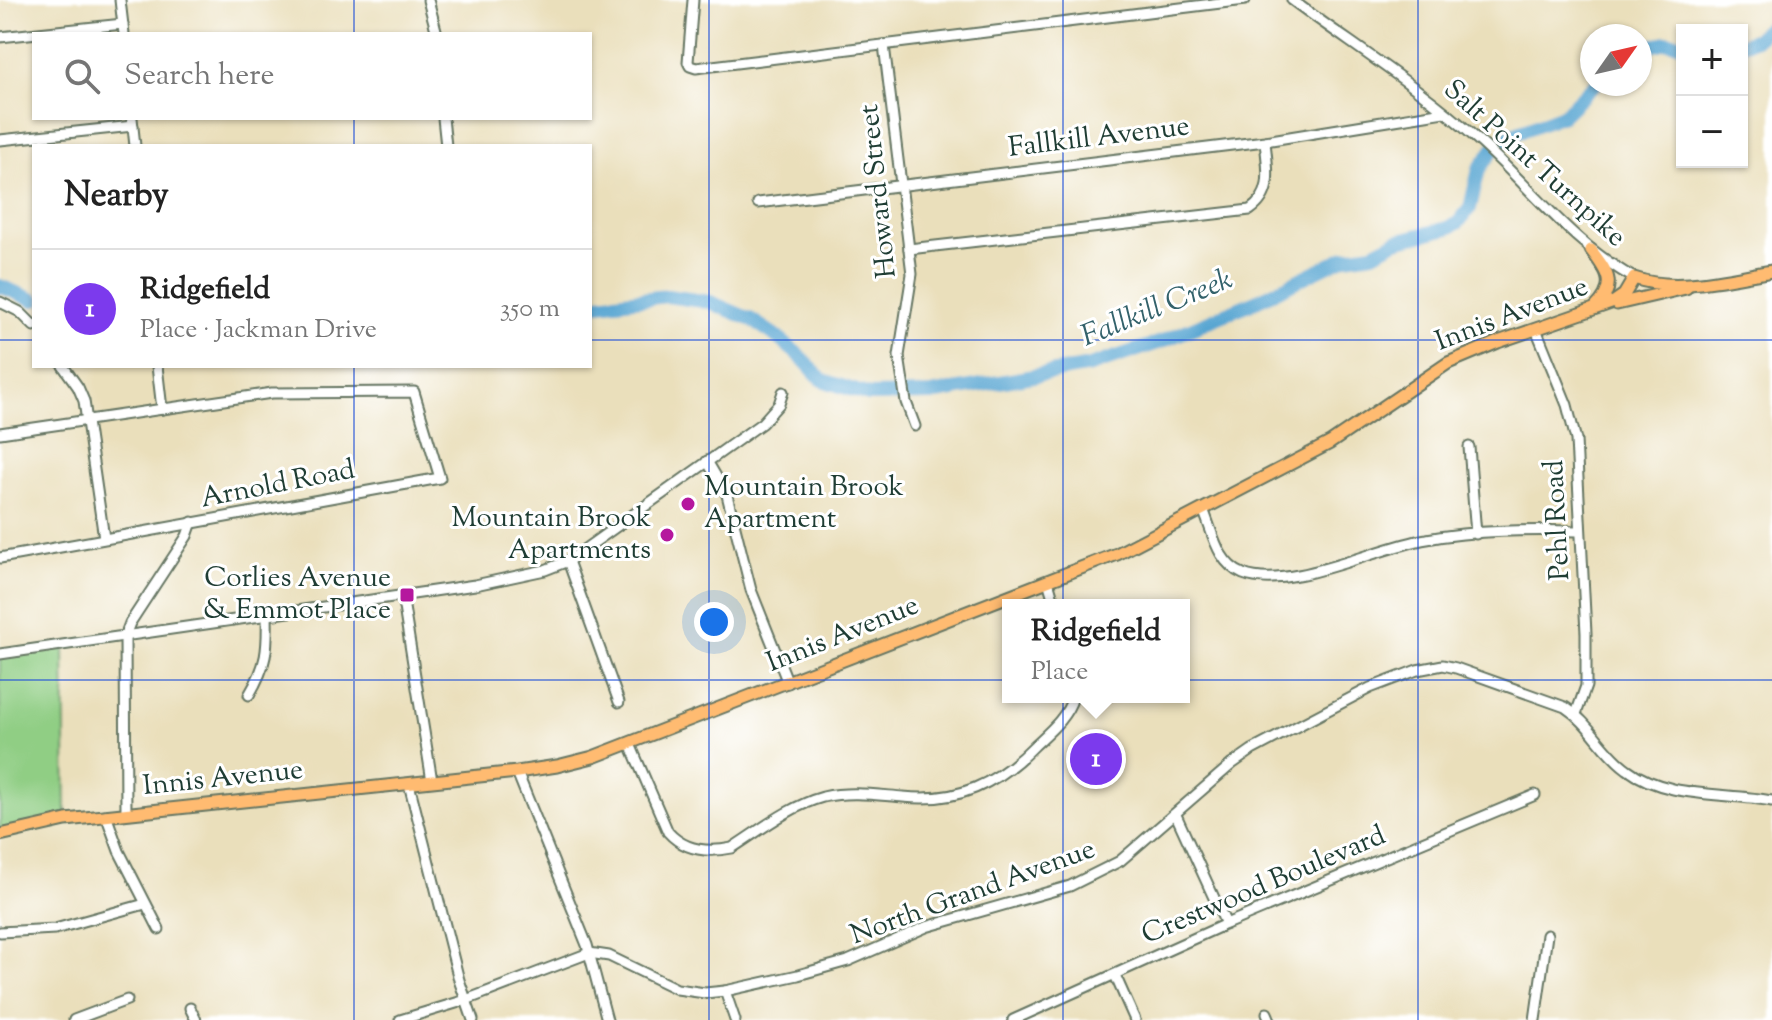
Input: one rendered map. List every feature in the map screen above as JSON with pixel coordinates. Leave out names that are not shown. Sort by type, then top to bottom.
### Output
[{"type":"main road","points":[[1591,250],[1604,267],[1609,281],[1608,291],[1593,310]]},
{"type":"main road","name":"Salt Point Turnpike","points":[[1634,278],[1658,284],[1724,279],[1772,271]]},
{"type":"main road","name":"Innis Avenue","points":[[1002,599],[1117,554],[1330,443],[1448,363],[1593,310],[1624,295],[1634,278]]},
{"type":"main road","points":[[1593,310],[1724,279]]},
{"type":"main road","name":"Innis Avenue","points":[[0,835],[106,815],[557,766],[630,744],[1002,599]]},
{"type":"street","points":[[77,32],[123,29],[120,0]]},
{"type":"street","points":[[428,0],[436,32]]},
{"type":"street","points":[[693,0],[688,62],[696,68],[1245,0]]},
{"type":"street","name":"Salt Point Turnpike","points":[[1292,0],[1444,112],[1499,159],[1549,212],[1591,250],[1634,278]]},
{"type":"street","points":[[0,37],[32,35]]},
{"type":"street","name":"Howard Street","points":[[884,45],[909,249],[911,291],[901,331],[899,356],[903,389],[915,426]]},
{"type":"street","name":"Fallkill Avenue","points":[[758,203],[1265,141],[1444,112]]},
{"type":"street","points":[[443,120],[446,144]]},
{"type":"street","points":[[0,140],[132,122],[135,144]]},
{"type":"street","points":[[909,249],[1250,210],[1260,203],[1268,189],[1265,141]]},
{"type":"street","points":[[0,302],[20,312],[32,324]]},
{"type":"street","name":"Pehl Road","points":[[1536,329],[1567,405],[1576,440],[1586,633],[1586,686],[1576,714]]},
{"type":"street","points":[[64,368],[82,394],[104,538]]},
{"type":"street","points":[[0,433],[162,409],[157,368]]},
{"type":"street","name":"Arnold Road","points":[[126,813],[125,636],[130,623],[187,536],[192,522],[440,478],[414,392],[285,392],[162,409]]},
{"type":"street","points":[[0,654],[489,582],[545,570],[568,561],[771,414],[783,392]]},
{"type":"street","points":[[1469,447],[1476,534]]},
{"type":"street","points":[[707,461],[727,495],[751,590],[788,683]]},
{"type":"street","points":[[1203,509],[1222,559],[1241,573],[1261,578],[1303,574],[1401,544],[1476,534],[1579,531]]},
{"type":"street","points":[[0,558],[192,522]]},
{"type":"street","points":[[568,561],[619,702]]},
{"type":"street","points":[[1048,581],[1053,599]]},
{"type":"street","points":[[402,595],[432,781]]},
{"type":"street","points":[[249,695],[265,664],[267,615]]},
{"type":"street","name":"North Grand Avenue","points":[[589,953],[609,956],[677,989],[705,993],[798,975],[848,961],[926,927],[1070,886],[1120,861],[1232,764],[1261,744],[1370,688],[1417,670],[1443,665],[1546,699],[1576,714],[1614,759],[1641,778],[1677,789],[1772,801]]},
{"type":"street","points":[[630,744],[668,832],[674,839],[696,849],[721,850],[732,848],[792,810],[822,798],[857,793],[930,799],[976,789],[1014,765],[1062,718],[1070,703]]},
{"type":"street","points":[[517,772],[589,953],[607,1020]]},
{"type":"street","points":[[409,784],[473,1020]]},
{"type":"street","name":"Crestwood Boulevard","points":[[1013,1020],[1226,924],[1535,795]]},
{"type":"street","points":[[106,815],[119,851],[159,929]]},
{"type":"street","points":[[1176,815],[1226,924]]},
{"type":"street","points":[[0,932],[55,929],[145,904]]},
{"type":"street","points":[[1535,1020],[1547,935]]},
{"type":"street","points":[[400,1020],[466,1000],[589,953]]},
{"type":"street","points":[[1115,975],[1135,1020]]},
{"type":"street","points":[[725,991],[735,1020]]},
{"type":"street","points":[[74,1020],[127,1000]]},
{"type":"street","points":[[190,1008],[196,1020]]},
{"type":"green space","points":[[64,645],[66,820],[0,835],[0,654]]},
{"type":"waterway","name":"Fallkill Creek","points":[[1748,42],[1756,39],[1772,24]]},
{"type":"waterway","name":"Fallkill Creek","points":[[1652,46],[1676,43]]},
{"type":"waterway","name":"Fallkill Creek","points":[[592,305],[667,296],[710,302],[752,320],[773,334],[800,356],[822,380],[869,395],[931,394],[1090,366],[1158,343],[1258,300],[1345,257],[1373,253],[1396,241],[1458,223],[1470,208],[1479,169],[1498,143],[1563,115],[1583,96]]},
{"type":"waterway","name":"Fallkill Creek","points":[[0,286],[32,299]]},
{"type":"place","name":"Mountain Brook Apartment","points":[[688,504]]},
{"type":"place","name":"Mountain Brook Apartments","points":[[667,535]]},
{"type":"place","name":"Corlies Avenue & Emmot Place","points":[[407,595]]},
{"type":"place","name":"Ridgefield","points":[[1096,759]]}]
